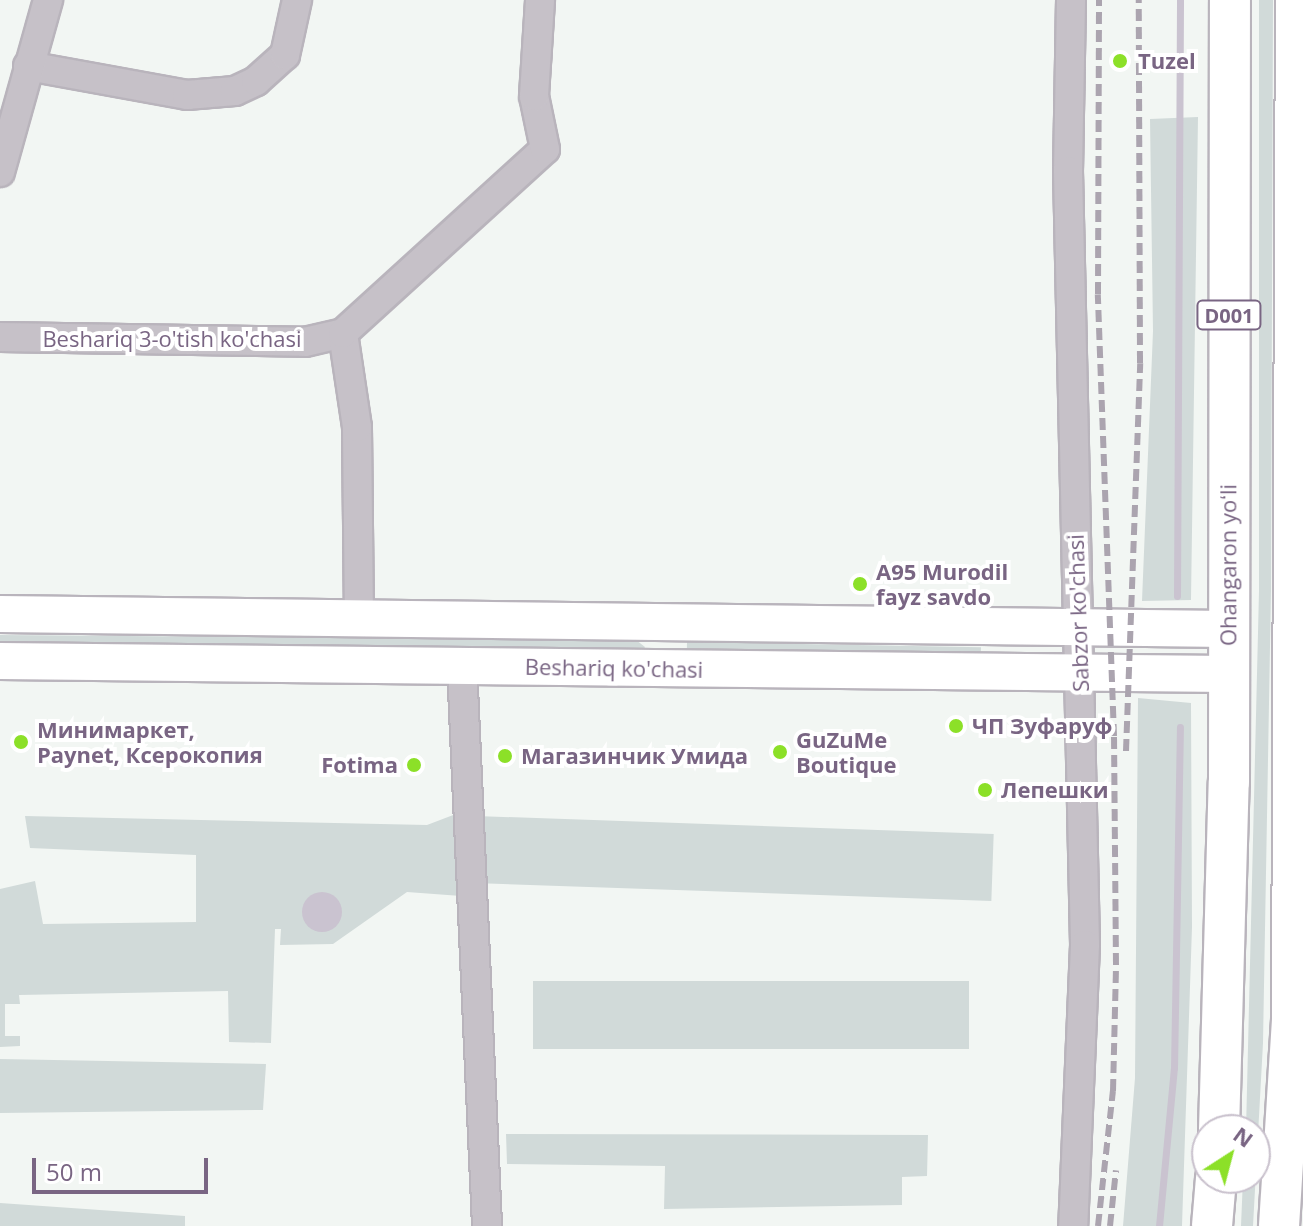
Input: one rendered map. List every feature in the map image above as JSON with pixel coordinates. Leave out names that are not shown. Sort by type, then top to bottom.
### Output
[{"type":"highway","name":"Ohangaron yoʻli","points":[[1220,1114],[1228,913],[1230,0]]},
{"type":"highway","points":[[1279,1226],[1292,1020],[1299,739],[1300,280],[1296,0]]},
{"type":"highway","points":[[1212,1226],[1215,1194]]},
{"type":"main road","name":"Beshariq ko'chasi","points":[[0,614],[1228,629]]},
{"type":"main road","points":[[660,623],[662,668]]},
{"type":"main road","name":"Beshariq ko'chasi","points":[[0,661],[1229,674]]},
{"type":"street","points":[[0,172],[48,0]]},
{"type":"street","points":[[28,66],[187,95],[235,91],[256,81],[285,55],[297,0]]},
{"type":"street","name":"Beshariq 3-o'tish ko'chasi","points":[[0,337],[305,342],[343,333],[545,149],[534,96],[540,0]]},
{"type":"street","name":"Sabzor ko'chasi","points":[[1071,0],[1068,171],[1085,945],[1073,1226]]},
{"type":"street","points":[[343,333],[357,427],[359,620]]},
{"type":"street","points":[[462,666],[487,1226]]},
{"type":"shaded area","points":[[1259,0],[1273,0],[1271,590],[1263,1043],[1259,1114],[1246,1114],[1259,591]]},
{"type":"shaded area","points":[[1198,117],[1191,600],[1142,601],[1153,331],[1150,119]]},
{"type":"shaded area","points":[[0,635],[636,640],[645,647],[642,652],[0,647]]},
{"type":"shaded area","points":[[687,642],[981,647],[981,658],[687,653]]},
{"type":"shaded area","points":[[1138,698],[1191,703],[1192,927],[1182,1226],[1123,1226],[1135,1078]]},
{"type":"shaded area","points":[[469,809],[461,896],[407,892],[333,944],[280,945],[281,929],[275,929],[271,1043],[229,1042],[228,991],[19,995],[20,1004],[5,1004],[5,1036],[20,1036],[20,1046],[0,1047],[0,889],[35,881],[43,924],[196,922],[196,855],[30,848],[25,816],[427,825]]},
{"type":"shaded area","points":[[476,816],[994,834],[991,901],[474,883]]},
{"type":"shaded area","points":[[322,892],[336,898],[342,912],[336,926],[322,932],[308,926],[302,912],[308,898]]},
{"type":"shaded area","points":[[533,981],[969,981],[969,1049],[533,1049]]},
{"type":"shaded area","points":[[0,1059],[266,1064],[263,1110],[0,1113]]},
{"type":"shaded area","points":[[506,1134],[928,1135],[927,1176],[902,1177],[902,1205],[664,1209],[665,1166],[507,1164]]},
{"type":"shaded area","points":[[1242,1194],[1255,1194],[1253,1226],[1241,1226]]},
{"type":"shaded area","points":[[0,1203],[185,1216],[185,1226],[0,1226]]},
{"type":"waterway","points":[[1177,596],[1180,0]]},
{"type":"waterway","points":[[1159,1226],[1174,1068],[1180,727]]},
{"type":"railway","points":[[1098,1226],[1113,1091],[1116,965],[1114,736],[1098,294],[1099,0]]},
{"type":"railway","points":[[1126,751],[1140,363],[1139,0]]},
{"type":"railway","points":[[1110,1226],[1116,1170]]},
{"type":"place","name":"Tuzel","points":[[1120,61]]},
{"type":"place","name":"A95 Murodil fayz savdo","points":[[860,584]]},
{"type":"place","name":"ЧП Зуфаруф","points":[[956,726]]},
{"type":"place","name":"Минимаркет, Paynet, Ксерокопия","points":[[21,742]]},
{"type":"place","name":"GuZuMe Boutique","points":[[780,752]]},
{"type":"place","name":"Магазинчик Умида","points":[[505,756]]},
{"type":"place","name":"Fotima","points":[[414,765]]},
{"type":"place","name":"Лепешки","points":[[985,790]]}]
